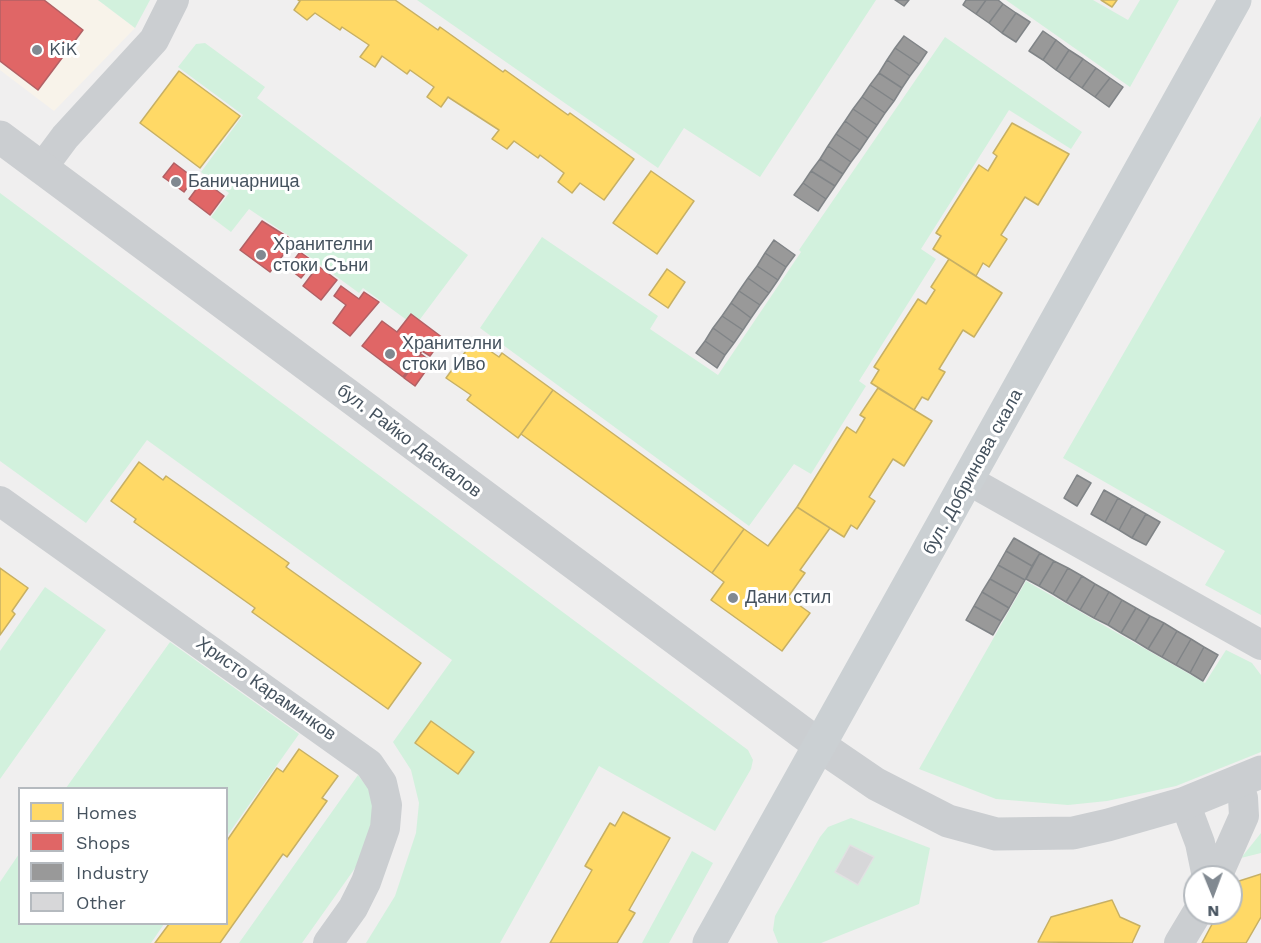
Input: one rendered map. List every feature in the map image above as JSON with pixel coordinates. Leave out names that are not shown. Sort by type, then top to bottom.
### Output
[{"type":"main road","name":"бул. Добринова скала","points":[[709,943],[1235,0]]},
{"type":"street","points":[[42,168],[65,137],[154,40],[174,0]]},
{"type":"street","name":"бул. Райко Даскалов","points":[[0,137],[819,745],[876,784],[948,821],[996,834],[1073,833],[1185,802],[1249,777]]},
{"type":"street","points":[[968,480],[1261,645]]},
{"type":"street","name":"Христо Караминков","points":[[0,501],[369,764],[382,783],[387,805],[385,828],[366,882],[352,908],[328,943]]},
{"type":"street","points":[[1222,865],[1244,816],[1243,798],[1249,777]]},
{"type":"street","points":[[1185,802],[1200,843],[1205,865]]},
{"type":"street","points":[[1179,943],[1190,925]]},
{"type":"shaded area","points":[[0,0],[98,0],[135,28],[54,111],[0,70]]},
{"type":"green space","points":[[98,0],[150,0],[135,28]]},
{"type":"green space","points":[[417,0],[876,0],[760,177],[684,128],[658,168]]},
{"type":"green space","points":[[1006,0],[1093,0],[1128,20],[1140,0],[1179,0],[1130,87]]},
{"type":"green space","points":[[945,37],[1082,132],[1071,149],[1009,110],[921,249],[936,259],[859,381],[866,386],[811,474],[794,464],[749,526],[480,328],[542,237],[658,316],[650,329],[718,375],[801,252],[799,250]]},
{"type":"green space","points":[[205,43],[265,87],[257,98],[468,255],[415,326],[363,288],[359,293],[292,244],[295,240],[249,209],[231,232],[211,217],[229,193],[201,172],[243,115],[178,67],[196,44]]},
{"type":"green space","points":[[1261,116],[1261,615],[1205,585],[1225,551],[1063,458]]},
{"type":"green space","points":[[0,193],[748,750],[753,760],[751,769],[715,831],[599,766],[500,943],[366,943],[395,896],[416,833],[419,803],[411,770],[393,742],[452,660],[147,440],[86,523],[0,461]]},
{"type":"green space","points":[[1026,581],[1205,683],[1226,650],[1252,663],[1261,675],[1261,752],[1176,786],[1107,801],[1068,805],[996,799],[919,769]]},
{"type":"green space","points":[[45,587],[106,630],[0,779],[0,651]]},
{"type":"green space","points":[[170,642],[299,734],[228,835],[228,787],[67,787]]},
{"type":"green space","points":[[358,775],[370,791],[377,809],[370,847],[302,943],[239,943]]},
{"type":"green space","points":[[851,818],[930,848],[919,904],[821,943],[778,943],[773,930],[775,916],[820,837],[828,827]]},
{"type":"green space","points":[[1261,833],[1261,853],[1241,858]]},
{"type":"green space","points":[[692,851],[713,863],[669,943],[642,943]]},
{"type":"green space","points":[[18,855],[18,925],[163,925],[151,943],[0,943],[0,882]]},
{"type":"building: Homes","points":[[298,0],[395,0],[438,30],[440,27],[503,72],[505,70],[568,115],[570,113],[634,159],[604,200],[580,183],[572,193],[558,182],[564,173],[540,155],[538,158],[514,141],[507,149],[492,139],[499,130],[448,97],[441,107],[427,97],[434,87],[410,70],[407,74],[382,56],[375,67],[360,57],[369,45],[342,27],[340,30],[315,13],[307,20],[294,10],[300,1]]},
{"type":"building: Homes","points":[[1101,0],[1117,0],[1112,7]]},
{"type":"building: Homes","points":[[179,71],[240,116],[200,168],[140,123]]},
{"type":"building: Homes","points":[[1012,123],[1069,154],[1038,205],[1025,197],[1001,235],[1007,239],[989,267],[983,263],[976,276],[933,249],[941,236],[936,233],[979,165],[988,171],[997,156],[993,153]]},
{"type":"building: Homes","points":[[651,171],[694,201],[657,254],[613,223]]},
{"type":"building: Homes","points":[[949,259],[1002,293],[974,337],[963,330],[939,369],[945,372],[928,400],[922,397],[914,410],[871,383],[879,370],[874,367],[918,299],[926,304],[935,290],[931,287]]},
{"type":"building: Homes","points":[[667,269],[685,282],[668,308],[649,295]]},
{"type":"building: Homes","points":[[474,340],[499,357],[502,353],[553,390],[518,438],[467,400],[471,395],[446,378]]},
{"type":"building: Homes","points":[[878,388],[932,421],[904,466],[893,459],[869,497],[875,501],[857,529],[851,525],[844,537],[797,507],[847,427],[856,433],[865,418],[860,415]]},
{"type":"building: Homes","points":[[553,390],[744,529],[712,573],[521,434]]},
{"type":"building: Homes","points":[[139,462],[163,480],[166,476],[289,563],[286,567],[421,663],[388,709],[252,612],[255,608],[134,522],[136,519],[111,501]]},
{"type":"building: Homes","points":[[797,507],[830,528],[800,570],[805,573],[788,597],[810,613],[782,651],[711,600],[724,582],[712,573],[744,529],[768,546]]},
{"type":"building: Homes","points":[[0,568],[28,588],[12,611],[15,614],[0,635]]},
{"type":"building: Homes","points":[[431,721],[474,752],[458,774],[415,743]]},
{"type":"building: Homes","points":[[299,749],[338,776],[322,798],[327,801],[287,857],[283,854],[220,943],[155,943],[168,925],[228,925],[228,839],[277,768],[283,772]]},
{"type":"building: Homes","points":[[623,812],[670,838],[629,910],[635,913],[617,943],[550,943],[592,870],[585,866],[610,823],[615,826]]},
{"type":"building: Homes","points":[[1261,874],[1261,917],[1246,943],[1202,943],[1212,925],[1243,925],[1243,880]]},
{"type":"building: Homes","points":[[1112,900],[1120,917],[1140,926],[1132,943],[1038,942],[1051,917]]},
{"type":"building: Shops","points":[[0,0],[44,0],[83,30],[38,90],[0,61]]},
{"type":"building: Shops","points":[[174,163],[194,178],[184,192],[163,177]]},
{"type":"building: Shops","points":[[203,180],[224,196],[210,215],[189,199]]},
{"type":"building: Shops","points":[[262,221],[294,241],[270,272],[240,250]]},
{"type":"building: Shops","points":[[300,252],[314,262],[301,278],[288,268]]},
{"type":"building: Shops","points":[[318,266],[337,280],[321,300],[303,286]]},
{"type":"building: Shops","points":[[341,286],[359,299],[364,292],[379,302],[350,336],[333,323],[346,305],[334,296]]},
{"type":"building: Shops","points":[[411,314],[443,338],[430,356],[422,351],[403,377],[362,346],[382,321],[397,332]]},
{"type":"building: Shops","points":[[421,354],[432,362],[415,386],[404,378]]},
{"type":"building: Industry","points":[[895,0],[909,0],[904,6]]},
{"type":"building: Industry","points":[[966,0],[986,0],[976,14],[963,5]]},
{"type":"building: Industry","points":[[986,0],[998,0],[1003,4],[989,23],[976,14]]},
{"type":"building: Industry","points":[[1003,4],[1016,13],[1002,33],[989,23]]},
{"type":"building: Industry","points":[[1016,13],[1030,22],[1016,42],[1002,33]]},
{"type":"building: Industry","points":[[1043,31],[1056,40],[1043,60],[1029,51]]},
{"type":"building: Industry","points":[[904,36],[927,52],[919,64],[895,48]]},
{"type":"building: Industry","points":[[1056,40],[1069,50],[1056,70],[1043,60]]},
{"type":"building: Industry","points":[[895,48],[919,64],[910,76],[887,60]]},
{"type":"building: Industry","points":[[1069,50],[1083,59],[1069,79],[1056,70]]},
{"type":"building: Industry","points":[[1083,59],[1096,68],[1082,88],[1069,79]]},
{"type":"building: Industry","points":[[887,60],[910,76],[902,88],[879,73]]},
{"type":"building: Industry","points":[[1096,68],[1110,78],[1095,97],[1082,88]]},
{"type":"building: Industry","points":[[879,73],[902,88],[894,101],[870,85]]},
{"type":"building: Industry","points":[[1110,78],[1123,87],[1109,107],[1095,97]]},
{"type":"building: Industry","points":[[870,85],[894,101],[885,113],[862,97]]},
{"type":"building: Industry","points":[[862,97],[885,113],[877,125],[853,109]]},
{"type":"building: Industry","points":[[853,109],[877,125],[868,138],[845,121]]},
{"type":"building: Industry","points":[[845,121],[868,138],[860,150],[836,134]]},
{"type":"building: Industry","points":[[836,134],[860,150],[851,162],[828,146]]},
{"type":"building: Industry","points":[[828,146],[851,162],[843,174],[820,159]]},
{"type":"building: Industry","points":[[820,159],[843,174],[835,186],[811,171]]},
{"type":"building: Industry","points":[[811,171],[835,186],[826,199],[803,183]]},
{"type":"building: Industry","points":[[803,183],[826,199],[818,211],[794,195]]},
{"type":"building: Industry","points":[[774,240],[795,255],[786,267],[765,253]]},
{"type":"building: Industry","points":[[765,253],[786,267],[778,280],[757,266]]},
{"type":"building: Industry","points":[[757,266],[778,280],[769,293],[748,278]]},
{"type":"building: Industry","points":[[748,278],[769,293],[760,305],[739,291]]},
{"type":"building: Industry","points":[[739,291],[760,305],[751,318],[731,303]]},
{"type":"building: Industry","points":[[731,303],[751,318],[743,330],[722,316]]},
{"type":"building: Industry","points":[[722,316],[743,330],[734,343],[713,328]]},
{"type":"building: Industry","points":[[713,328],[734,343],[725,355],[705,341]]},
{"type":"building: Industry","points":[[705,341],[725,355],[717,368],[696,353]]},
{"type":"building: Industry","points":[[1077,475],[1091,483],[1077,506],[1064,498]]},
{"type":"building: Industry","points":[[1104,490],[1118,498],[1105,522],[1091,514]]},
{"type":"building: Industry","points":[[1118,498],[1132,506],[1119,530],[1105,522]]},
{"type":"building: Industry","points":[[1132,506],[1146,514],[1132,538],[1119,530]]},
{"type":"building: Industry","points":[[1146,514],[1160,522],[1146,545],[1132,538]]},
{"type":"building: Industry","points":[[1014,538],[1040,553],[1032,566],[1006,551]]},
{"type":"building: Industry","points":[[1006,551],[1032,566],[1025,580],[998,565]]},
{"type":"building: Industry","points":[[1040,553],[1054,561],[1039,586],[1026,579]]},
{"type":"building: Industry","points":[[1054,561],[1068,568],[1053,594],[1039,586]]},
{"type":"building: Industry","points":[[998,565],[1025,580],[1017,594],[990,579]]},
{"type":"building: Industry","points":[[1068,568],[1082,576],[1066,602],[1053,594]]},
{"type":"building: Industry","points":[[1082,576],[1095,584],[1080,610],[1066,602]]},
{"type":"building: Industry","points":[[990,579],[1017,594],[1009,608],[982,592]]},
{"type":"building: Industry","points":[[1095,584],[1109,592],[1094,618],[1080,610]]},
{"type":"building: Industry","points":[[982,592],[1009,608],[1001,621],[974,606]]},
{"type":"building: Industry","points":[[1109,592],[1122,600],[1108,625],[1094,618]]},
{"type":"building: Industry","points":[[1122,600],[1136,608],[1121,633],[1108,625]]},
{"type":"building: Industry","points":[[974,606],[1001,621],[993,635],[966,620]]},
{"type":"building: Industry","points":[[1136,608],[1150,616],[1135,641],[1121,633]]},
{"type":"building: Industry","points":[[1150,616],[1164,623],[1148,649],[1135,641]]},
{"type":"building: Industry","points":[[1164,623],[1177,631],[1162,657],[1148,649]]},
{"type":"building: Industry","points":[[1177,631],[1191,639],[1176,665],[1162,657]]},
{"type":"building: Industry","points":[[1191,639],[1204,647],[1190,673],[1176,665]]},
{"type":"building: Industry","points":[[1204,647],[1218,655],[1203,681],[1190,673]]},
{"type":"building: Other","points":[[850,845],[874,857],[858,885],[835,872]]},
{"type":"place","name":"KiK","points":[[37,50]]},
{"type":"place","name":"Баничарница","points":[[176,182]]},
{"type":"place","name":"Хранителни стоки Съни","points":[[261,255]]},
{"type":"place","name":"Хранителни стоки Иво","points":[[390,354]]},
{"type":"place","name":"Дани стил","points":[[733,598]]}]
